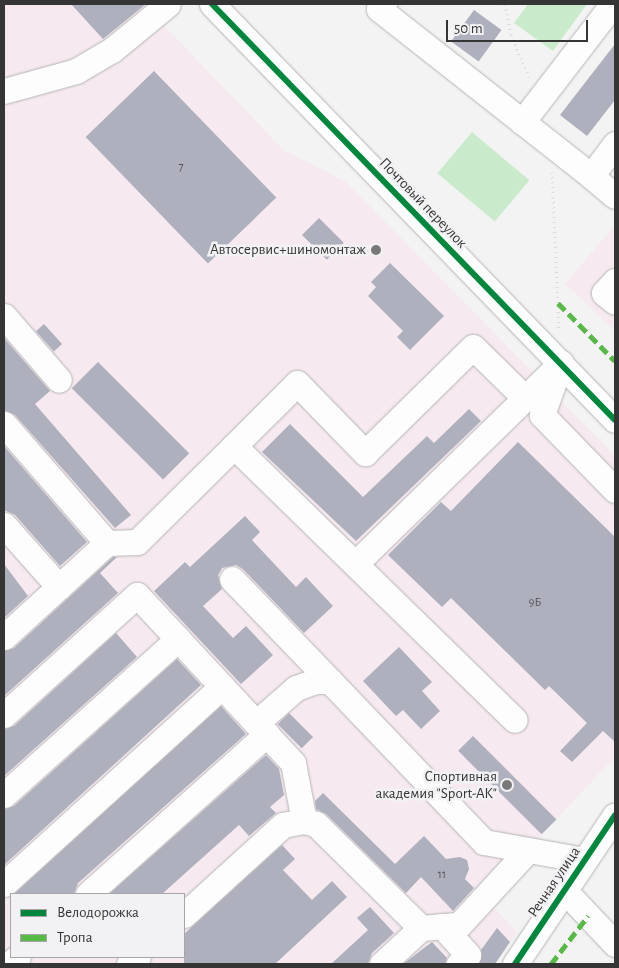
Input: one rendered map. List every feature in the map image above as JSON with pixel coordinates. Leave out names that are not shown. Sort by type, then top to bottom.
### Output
[{"type":"street","points":[[4,91],[52,80],[83,68],[112,50],[168,4]]},
{"type":"street","name":"Почтовый переулок","points":[[212,4],[615,420]]},
{"type":"street","points":[[522,122],[613,4]]},
{"type":"street","points":[[379,6],[615,196]]},
{"type":"street","points":[[591,176],[615,144]]},
{"type":"street","points":[[615,281],[604,293],[615,302]]},
{"type":"street","points":[[4,316],[59,380]]},
{"type":"street","points":[[4,637],[107,543],[137,542],[297,383],[365,453],[473,347],[526,399]]},
{"type":"street","points":[[355,564],[561,363]]},
{"type":"street","points":[[561,363],[542,415],[615,490]]},
{"type":"street","points":[[4,424],[107,543]]},
{"type":"street","points":[[234,446],[514,720]]},
{"type":"street","points":[[4,525],[59,587]]},
{"type":"street","points":[[232,579],[484,842],[584,860]]},
{"type":"street","points":[[4,715],[137,595],[293,763],[304,821]]},
{"type":"street","points":[[4,796],[178,638]]},
{"type":"street","points":[[89,893],[262,729],[296,688],[314,681],[330,682]]},
{"type":"street","points":[[4,884],[222,686]]},
{"type":"street","name":"Речная улица","points":[[515,964],[615,815]]},
{"type":"street","points":[[185,914],[283,825],[304,821],[316,824],[431,927],[468,955],[459,964]]},
{"type":"street","points":[[382,964],[431,927],[459,924],[528,850]]},
{"type":"street","points":[[563,890],[615,944]]},
{"type":"path","points":[[505,4],[511,35],[539,100]]},
{"type":"path","points":[[558,150],[551,159],[560,338]]},
{"type":"shaded area","points":[[4,4],[143,4],[285,151],[346,182],[615,456],[615,757],[483,897],[517,932],[495,964],[4,964]]},
{"type":"shaded area","points":[[615,225],[615,331],[565,284]]},
{"type":"green space","points":[[528,4],[587,4],[553,51],[514,23]]},
{"type":"green space","points":[[472,132],[529,180],[495,222],[437,173]]},
{"type":"building","points":[[71,4],[146,4],[103,39]]},
{"type":"building","points":[[474,10],[502,30],[479,62],[451,42]]},
{"type":"building","points":[[615,44],[615,100],[587,136],[560,115]]},
{"type":"building","points":[[154,71],[276,198],[208,264],[86,137]]},
{"type":"building","points":[[319,218],[344,243],[327,260],[302,235]]},
{"type":"building","points":[[390,263],[444,316],[410,350],[397,337],[403,331],[368,296],[376,287],[371,282]]},
{"type":"building","points":[[44,324],[62,344],[54,351],[36,331]]},
{"type":"building","points":[[4,338],[50,391],[35,404],[131,515],[115,528],[15,415],[4,410]]},
{"type":"building","points":[[98,362],[189,453],[163,479],[72,388]]},
{"type":"building","points":[[469,409],[481,421],[356,541],[262,452],[290,424],[363,497],[427,436],[434,443]]},
{"type":"building","points":[[518,442],[615,537],[615,742],[603,731],[572,762],[560,751],[587,723],[549,686],[545,690],[451,598],[442,607],[388,555],[441,502],[451,511]]},
{"type":"building","points":[[4,446],[87,542],[60,566],[15,515],[4,510]]},
{"type":"building","points":[[245,516],[260,532],[252,540],[296,587],[306,577],[333,606],[304,633],[243,569],[236,565],[222,568],[218,575],[222,589],[203,606],[233,638],[246,626],[273,655],[241,684],[154,591],[185,562],[190,567]]},
{"type":"building","points":[[113,557],[117,557],[100,573],[118,593],[4,696],[4,651],[14,648]]},
{"type":"building","points":[[4,564],[28,596],[4,618]]},
{"type":"building","points":[[116,633],[137,657],[4,776],[4,729],[14,726]]},
{"type":"building","points":[[399,647],[432,682],[422,691],[440,711],[421,729],[403,710],[396,716],[363,681]]},
{"type":"building","points":[[177,659],[201,685],[4,865],[4,809],[14,806]]},
{"type":"building","points":[[221,706],[246,734],[78,883],[74,893],[15,893]]},
{"type":"building","points":[[289,713],[313,737],[302,748],[278,724]]},
{"type":"building","name":"Спортивная академия \"Sport-AK\"","points":[[473,736],[556,819],[542,834],[458,751]]},
{"type":"building","points":[[266,755],[279,769],[284,795],[270,807],[276,813],[249,836],[239,825],[163,893],[110,893]]},
{"type":"building","points":[[323,793],[395,864],[424,836],[446,859],[460,857],[467,860],[469,869],[465,879],[474,888],[453,911],[421,877],[406,893],[326,814],[316,809],[315,801]]},
{"type":"building","points":[[282,845],[295,859],[283,870],[312,900],[332,881],[347,897],[275,964],[184,964],[185,933]]},
{"type":"building","points":[[370,907],[394,933],[372,953],[368,964],[331,964],[368,930],[357,918]]},
{"type":"building","points":[[497,928],[510,942],[495,964],[479,964],[481,950]]},
{"type":"building","points":[[432,942],[447,958],[445,964],[403,964]]},
{"type":"marked path","points":[[558,303],[615,361]]},
{"type":"marked path","points":[[551,964],[588,916]]},
{"type":"cycle path","points":[[212,4],[615,420]]},
{"type":"cycle path","points":[[515,964],[615,815]]},
{"type":"place","name":"Автосервис+шиномонтаж","points":[[376,250]]},
{"type":"place","name":"Спортивная академия \"Sport-AK\"","points":[[507,785]]}]
